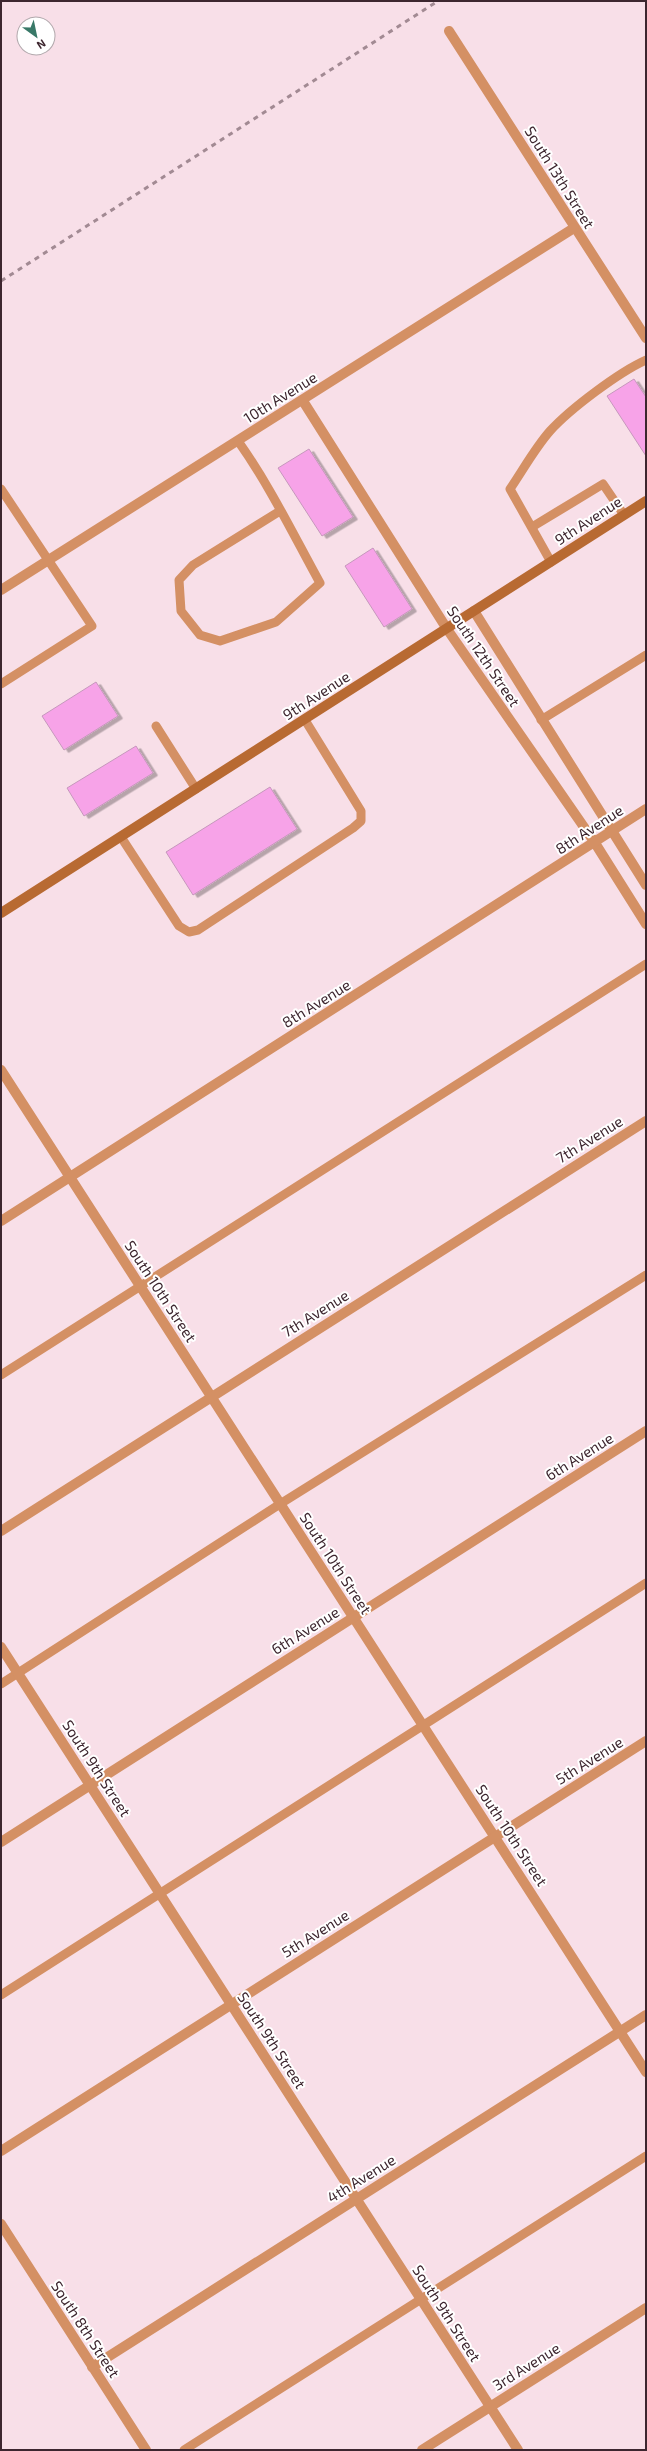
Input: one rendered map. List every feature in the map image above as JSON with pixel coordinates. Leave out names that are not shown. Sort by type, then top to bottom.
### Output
[{"type":"main road","name":"9th Avenue","points":[[1,913],[646,501]]},
{"type":"street","name":"South 13th Street","points":[[449,31],[646,338]]},
{"type":"street","name":"10th Avenue","points":[[1,590],[303,401],[574,228]]},
{"type":"street","name":"South 12th Street","points":[[303,401],[447,629],[594,843],[646,924]]},
{"type":"street","points":[[474,611],[611,832],[646,885]]},
{"type":"street","name":"8th Avenue","points":[[1,1221],[646,809]]},
{"type":"street","name":"South 10th Street","points":[[3,1076],[70,1177],[646,2072]]},
{"type":"street","name":"7th Avenue","points":[[1,1532],[646,1121]]},
{"type":"street","name":"6th Avenue","points":[[1,1842],[646,1431]]},
{"type":"street","name":"South 9th Street","points":[[1,1647],[518,2450]]},
{"type":"street","name":"5th Avenue","points":[[1,2151],[646,1741]]},
{"type":"street","name":"4th Avenue","points":[[92,2367],[646,2015]]},
{"type":"street","name":"South 8th Street","points":[[1,2224],[146,2450]]},
{"type":"street","name":"3rd Avenue","points":[[422,2450],[646,2308]]},
{"type":"lane","points":[[551,562],[510,489],[551,431],[595,393],[633,365],[646,360]]},
{"type":"lane","points":[[238,441],[253,462],[320,583],[276,622],[220,641],[200,635],[181,610],[179,580],[193,566],[280,511]]},
{"type":"lane","points":[[532,527],[603,484],[624,515]]},
{"type":"lane","points":[[1,489],[50,560],[92,626],[1,684]]},
{"type":"lane","points":[[542,720],[646,655]]},
{"type":"lane","points":[[121,837],[179,926],[189,932],[198,930],[353,828],[361,821],[360,811],[305,720]]},
{"type":"lane","points":[[156,726],[196,789]]},
{"type":"lane","points":[[1,1375],[646,964]]},
{"type":"lane","points":[[1,1684],[280,1504],[646,1274]]},
{"type":"lane","points":[[1,1995],[646,1583]]},
{"type":"lane","points":[[184,2450],[646,2156]]},
{"type":"building","points":[[634,379],[646,397],[646,456],[607,396]]},
{"type":"building","points":[[309,449],[353,517],[322,536],[278,468]]},
{"type":"building","points":[[373,548],[412,609],[384,627],[345,566]]},
{"type":"building","points":[[96,682],[118,716],[64,750],[42,716]]},
{"type":"building","points":[[136,746],[153,773],[84,816],[67,788]]},
{"type":"building","points":[[270,787],[297,829],[193,895],[166,852]]},
{"type":"railway","points":[[1,281],[438,1]]}]
